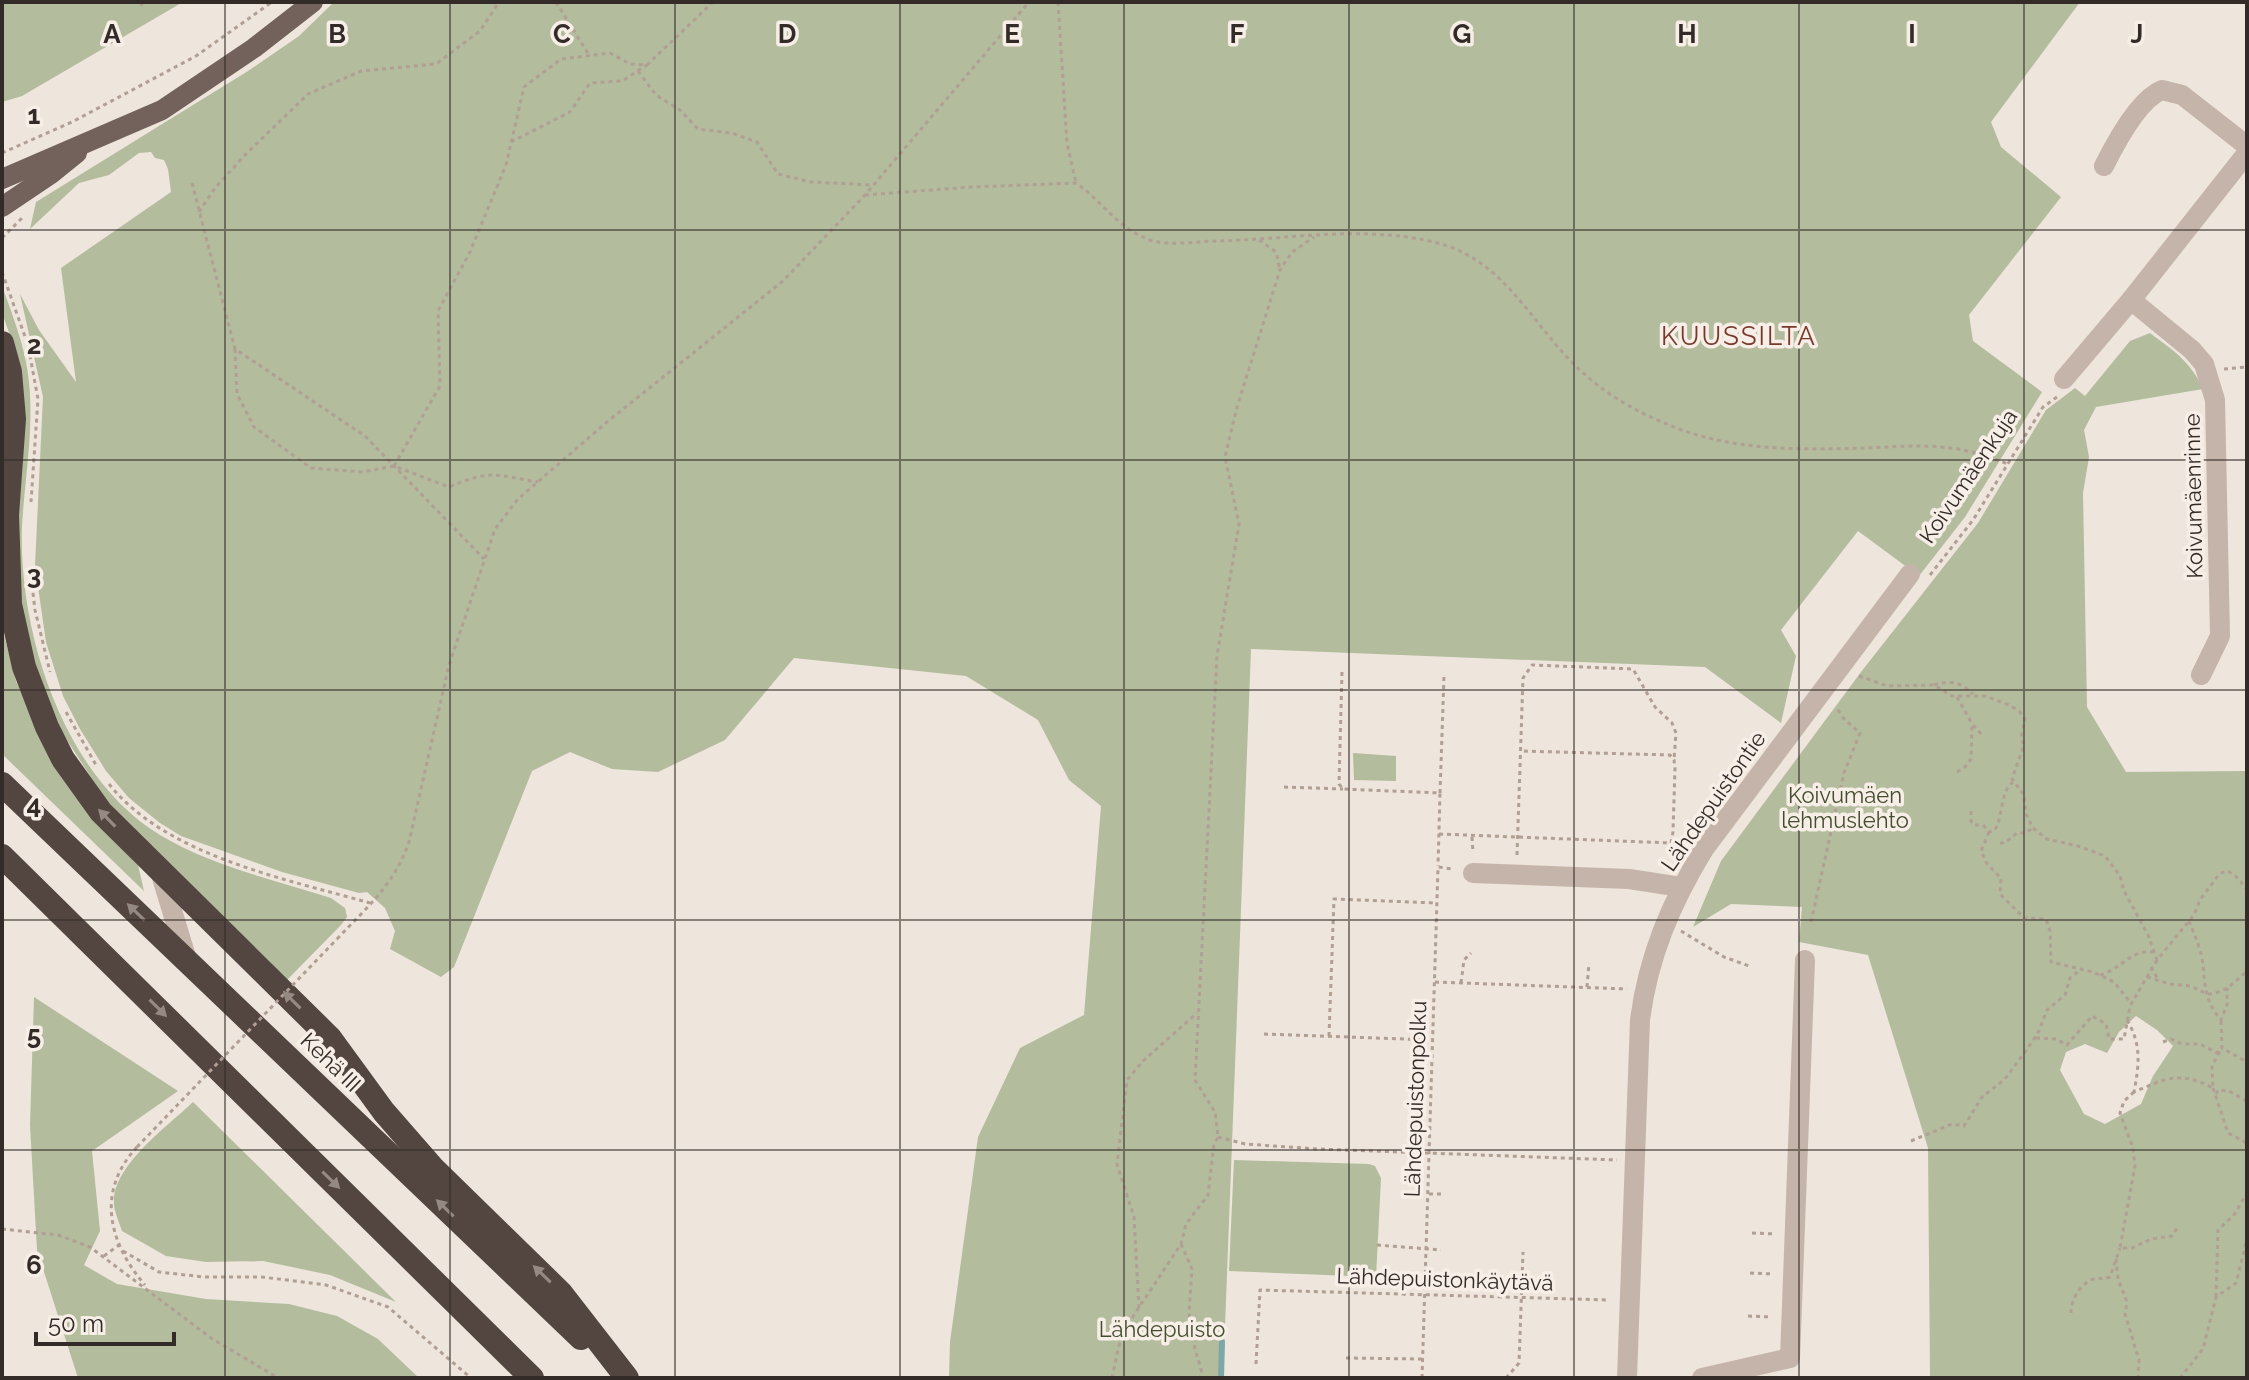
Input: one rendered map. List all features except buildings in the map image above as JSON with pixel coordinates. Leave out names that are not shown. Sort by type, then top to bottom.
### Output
[{"type":"highway","points":[[2,343],[10,372],[14,419],[7,515],[10,604],[24,667],[47,727],[81,788],[101,812],[330,1038],[384,1112],[432,1167],[561,1293],[625,1378]]},
{"type":"highway","name":"Kehä III","points":[[2,784],[625,1378]]},
{"type":"highway","points":[[2,856],[532,1378]]},
{"type":"main road","points":[[2,179],[162,110],[254,48],[313,2]]},
{"type":"main road","points":[[2,207],[90,143]]},
{"type":"street","points":[[2104,166],[2116,142],[2145,104],[2162,90],[2182,95],[2247,146]]},
{"type":"street","points":[[2065,376],[2131,300],[2247,153]]},
{"type":"street","points":[[2131,300],[2192,350],[2208,371]]},
{"type":"street","name":"Koivumäenrinne","points":[[2201,675],[2220,636],[2217,415],[2208,371]]},
{"type":"street","name":"Lähdepuistontie","points":[[1627,1378],[1634,1160],[1644,990],[1659,939],[1681,887],[1704,849],[1920,575]]},
{"type":"street","points":[[160,871],[187,960]]},
{"type":"street","points":[[1473,873],[1629,879],[1681,887]]},
{"type":"street","points":[[1702,1378],[1790,1358],[1805,960]]},
{"type":"path","points":[[2,153],[74,121],[196,56],[272,2]]},
{"type":"path","points":[[199,212],[215,188],[246,154],[308,94],[361,71],[436,64],[480,31],[499,2]]},
{"type":"path","points":[[556,2],[589,55]]},
{"type":"path","points":[[511,142],[570,112],[590,83],[622,81],[647,65],[713,2]]},
{"type":"path","points":[[151,1291],[119,1245],[112,1225],[112,1188],[119,1168],[397,873],[409,842],[449,665],[495,529],[518,499],[607,422],[783,281],[874,185],[1029,2]]},
{"type":"path","points":[[1058,2],[1067,143],[1076,183]]},
{"type":"path","points":[[394,466],[440,386],[438,311],[470,252],[506,165],[524,87],[561,59],[610,53],[630,64],[647,65]]},
{"type":"path","points":[[638,71],[656,95],[680,110],[698,129],[732,133],[757,142],[778,174],[811,182],[874,185]]},
{"type":"path","points":[[192,183],[235,349],[237,394],[254,427],[311,468],[363,472],[394,466],[449,487],[479,475],[503,474],[538,482]]},
{"type":"path","points":[[865,195],[1076,183],[1132,231],[1154,241],[1259,240],[1317,235],[1407,236],[1461,252],[1506,283],[1581,372],[1613,397],[1667,425],[1700,437],[1758,446],[1940,447],[1979,453],[2008,464]]},
{"type":"path","points":[[1112,1378],[1119,1345],[1181,1244],[1186,1224],[1208,1195],[1214,1144],[1218,1137],[1215,1112],[1195,1080],[1217,656],[1239,524],[1225,457],[1237,407],[1280,270],[1292,252],[1317,235]]},
{"type":"path","points":[[1259,240],[1276,252],[1280,270]]},
{"type":"path","points":[[2,272],[28,345],[38,399],[30,511]]},
{"type":"path","points":[[235,349],[365,436],[484,559]]},
{"type":"path","points":[[2208,371],[2247,367]]},
{"type":"path","name":"Koivumäenkuja","points":[[1920,575],[1973,520],[2043,407],[2068,390],[2065,376]]},
{"type":"path","points":[[31,579],[35,610],[51,675]]},
{"type":"path","points":[[1439,834],[1518,839],[1671,843],[1676,733],[1672,723],[1655,707],[1633,669],[1532,665],[1526,669],[1523,678],[1520,751],[1518,839],[1517,875]]},
{"type":"path","points":[[1342,672],[1339,784],[1343,789]]},
{"type":"path","points":[[1854,673],[1887,686],[1952,682],[1964,685],[1974,695]]},
{"type":"path","points":[[1435,982],[1444,676]]},
{"type":"path","points":[[1934,685],[1957,697],[1972,724],[1983,736]]},
{"type":"path","points":[[1957,697],[1974,695],[1997,700],[2023,715],[2024,733],[2021,738],[2024,745],[2013,772],[2013,782],[2024,795],[2026,814],[2033,828],[2047,839],[2105,856],[2120,876],[2157,960]]},
{"type":"path","points":[[1811,922],[1844,773],[1860,733],[1838,712],[1834,699]]},
{"type":"path","points":[[66,712],[103,776],[124,802],[144,819],[176,839],[216,855],[370,903]]},
{"type":"path","points":[[1957,772],[1971,759],[1972,724]]},
{"type":"path","points":[[1520,751],[1663,754],[1670,755],[1674,760]]},
{"type":"path","points":[[2013,782],[2005,790],[1998,827],[1989,832],[1981,851],[1987,864],[2001,878],[1999,888],[2003,899],[2024,918],[2046,919],[2050,931],[2051,962],[2100,975],[2117,984],[2131,1003]]},
{"type":"path","points":[[1284,787],[1440,793]]},
{"type":"path","points":[[1971,811],[1972,823],[1986,827],[1989,832]]},
{"type":"path","points":[[2000,843],[2033,828]]},
{"type":"path","points":[[1438,867],[1473,873]]},
{"type":"path","points":[[2033,1039],[2052,1038],[2067,1045],[2092,1016],[2106,1024],[2109,1039],[2124,1039],[2131,1003],[2151,967],[2189,921],[2208,888],[2223,871],[2236,876],[2247,890]]},
{"type":"path","points":[[1329,1036],[1334,899],[1436,903]]},
{"type":"path","points":[[2189,921],[2203,964],[2203,984],[2213,1013],[2221,1020]]},
{"type":"path","points":[[1681,931],[1724,957],[1752,967]]},
{"type":"path","points":[[1461,983],[1464,960],[1471,953]]},
{"type":"path","points":[[2100,975],[2110,973],[2133,954],[2154,953]]},
{"type":"path","points":[[1587,987],[1589,963]]},
{"type":"path","points":[[2151,967],[2159,981]]},
{"type":"path","points":[[1911,1141],[1952,1124],[1964,1126],[1972,1109],[1986,1093],[2004,1080],[2033,1039],[2047,1010],[2065,995],[2070,978],[2080,970]]},
{"type":"path","points":[[2147,977],[2191,986],[2207,994],[2228,988],[2247,971]]},
{"type":"path","name":"Lähdepuistonpolku","points":[[1422,1378],[1435,982],[1644,990]]},
{"type":"path","points":[[2228,988],[2228,1002],[2221,1020],[2221,1049],[2212,1066],[2213,1088],[2228,1133],[2247,1143]]},
{"type":"path","points":[[1139,1308],[1134,1217],[1117,1164],[1127,1080],[1144,1060],[1198,1012]]},
{"type":"path","points":[[2127,1020],[2136,1035],[2139,1053],[2140,1066],[2134,1092]]},
{"type":"path","points":[[1264,1034],[1434,1040]]},
{"type":"path","points":[[2163,1042],[2171,1039],[2182,1044],[2200,1044],[2212,1052],[2221,1049],[2247,1062]]},
{"type":"path","points":[[2071,1313],[2072,1301],[2081,1286],[2093,1279],[2110,1277],[2124,1233],[2125,1206],[2135,1166],[2133,1148],[2120,1113],[2124,1101],[2134,1092],[2171,1077],[2200,1082],[2213,1088]]},
{"type":"path","points":[[2216,1094],[2218,1090],[2229,1091],[2245,1100],[2247,1106]]},
{"type":"path","points":[[1218,1137],[1245,1144],[1429,1154],[1634,1160]]},
{"type":"path","points":[[2180,1378],[2205,1345],[2216,1297],[2218,1230],[2234,1215],[2247,1193]]},
{"type":"path","points":[[1429,1194],[1444,1194]]},
{"type":"path","points":[[2120,1248],[2132,1248],[2151,1239],[2172,1236],[2178,1227]]},
{"type":"path","points":[[2,1229],[73,1239],[104,1256],[211,1338],[278,1378]]},
{"type":"path","points":[[2216,1297],[2236,1283],[2247,1239]]},
{"type":"path","points":[[1181,1244],[1192,1269],[1189,1313],[1202,1373],[1200,1378]]},
{"type":"path","points":[[104,1256],[119,1245]]},
{"type":"path","points":[[1377,1245],[1441,1250]]},
{"type":"path","points":[[123,1251],[159,1272],[204,1277],[262,1277],[326,1285],[388,1307],[471,1378]]},
{"type":"path","points":[[1506,1378],[1519,1363],[1523,1252]]},
{"type":"path","points":[[2116,1259],[2118,1279],[2127,1302],[2125,1314],[2139,1360],[2138,1378]]},
{"type":"path","points":[[1750,1273],[1794,1275]]},
{"type":"path","name":"Lähdepuistonkäytävä","points":[[1256,1364],[1260,1290],[1630,1301]]},
{"type":"path","points":[[1748,1316],[1792,1318]]},
{"type":"path","points":[[1346,1358],[1422,1359]]},
{"type":"green space","points":[[2,2],[183,2],[22,96],[2,102]]},
{"type":"green space","name":"Lähdepuisto","points":[[334,2],[2080,2],[1991,122],[2001,147],[2061,197],[1969,315],[1973,341],[2042,392],[1965,517],[1919,576],[1858,531],[1781,630],[1796,656],[1781,723],[1705,667],[1251,649],[1223,1378],[949,1378],[950,1342],[978,1137],[1020,1048],[1084,1015],[1101,806],[1069,780],[1038,720],[966,676],[794,658],[725,740],[658,772],[612,769],[570,752],[532,771],[454,967],[441,977],[390,949],[395,931],[385,908],[367,892],[359,893],[282,872],[181,836],[160,823],[129,798],[106,771],[63,696],[46,642],[35,566],[43,397],[20,294],[39,330],[76,382],[61,268],[171,192],[168,169],[164,160],[155,158],[151,152],[139,153],[109,175],[79,183],[30,229],[36,202],[248,71],[299,36]]},
{"type":"green space","points":[[2,286],[21,340],[30,393],[22,526],[28,611],[54,699],[73,740],[97,777],[126,809],[160,835],[222,864],[331,898],[345,908],[347,917],[341,925],[287,980],[148,846],[105,799],[63,734],[36,670],[20,604],[10,335],[2,313]]},
{"type":"green space","name":"Koivumäen lehmuslehto","points":[[2150,333],[2187,364],[2203,389],[2096,407],[2084,430],[2089,457],[2083,493],[2087,707],[2126,772],[2247,771],[2247,1378],[1930,1378],[1928,1148],[1868,955],[1799,942],[1802,907],[1731,904],[1693,927],[1721,861],[1861,672],[1978,523],[2046,410],[2075,388],[2085,396],[2130,341]],"holes":[[[2136,1016],[2173,1046],[2153,1076],[2141,1104],[2105,1124],[2084,1114],[2060,1070],[2066,1052],[2085,1044],[2107,1053],[2119,1032]]]},
{"type":"green space","points":[[2,627],[16,681],[41,736],[102,828],[138,865],[144,891],[2,754]]},
{"type":"green space","points":[[1353,753],[1396,756],[1396,781],[1354,780]]},
{"type":"green space","points":[[34,997],[178,1091],[92,1151],[100,1231],[84,1265],[117,1284],[206,1299],[289,1304],[337,1316],[378,1339],[419,1378],[78,1378],[37,1250],[30,1125]]},
{"type":"green space","points":[[193,1102],[396,1302],[330,1275],[263,1261],[206,1262],[166,1256],[122,1231],[114,1200],[123,1173],[144,1146]]},
{"type":"green space","points":[[1234,1160],[1375,1166],[1381,1178],[1376,1277],[1229,1271]]},
{"type":"waterway","points":[[1221,1378],[1222,1342]]},
{"type":"district","name":"KUUSSILTA","points":[[1739,336]]}]
